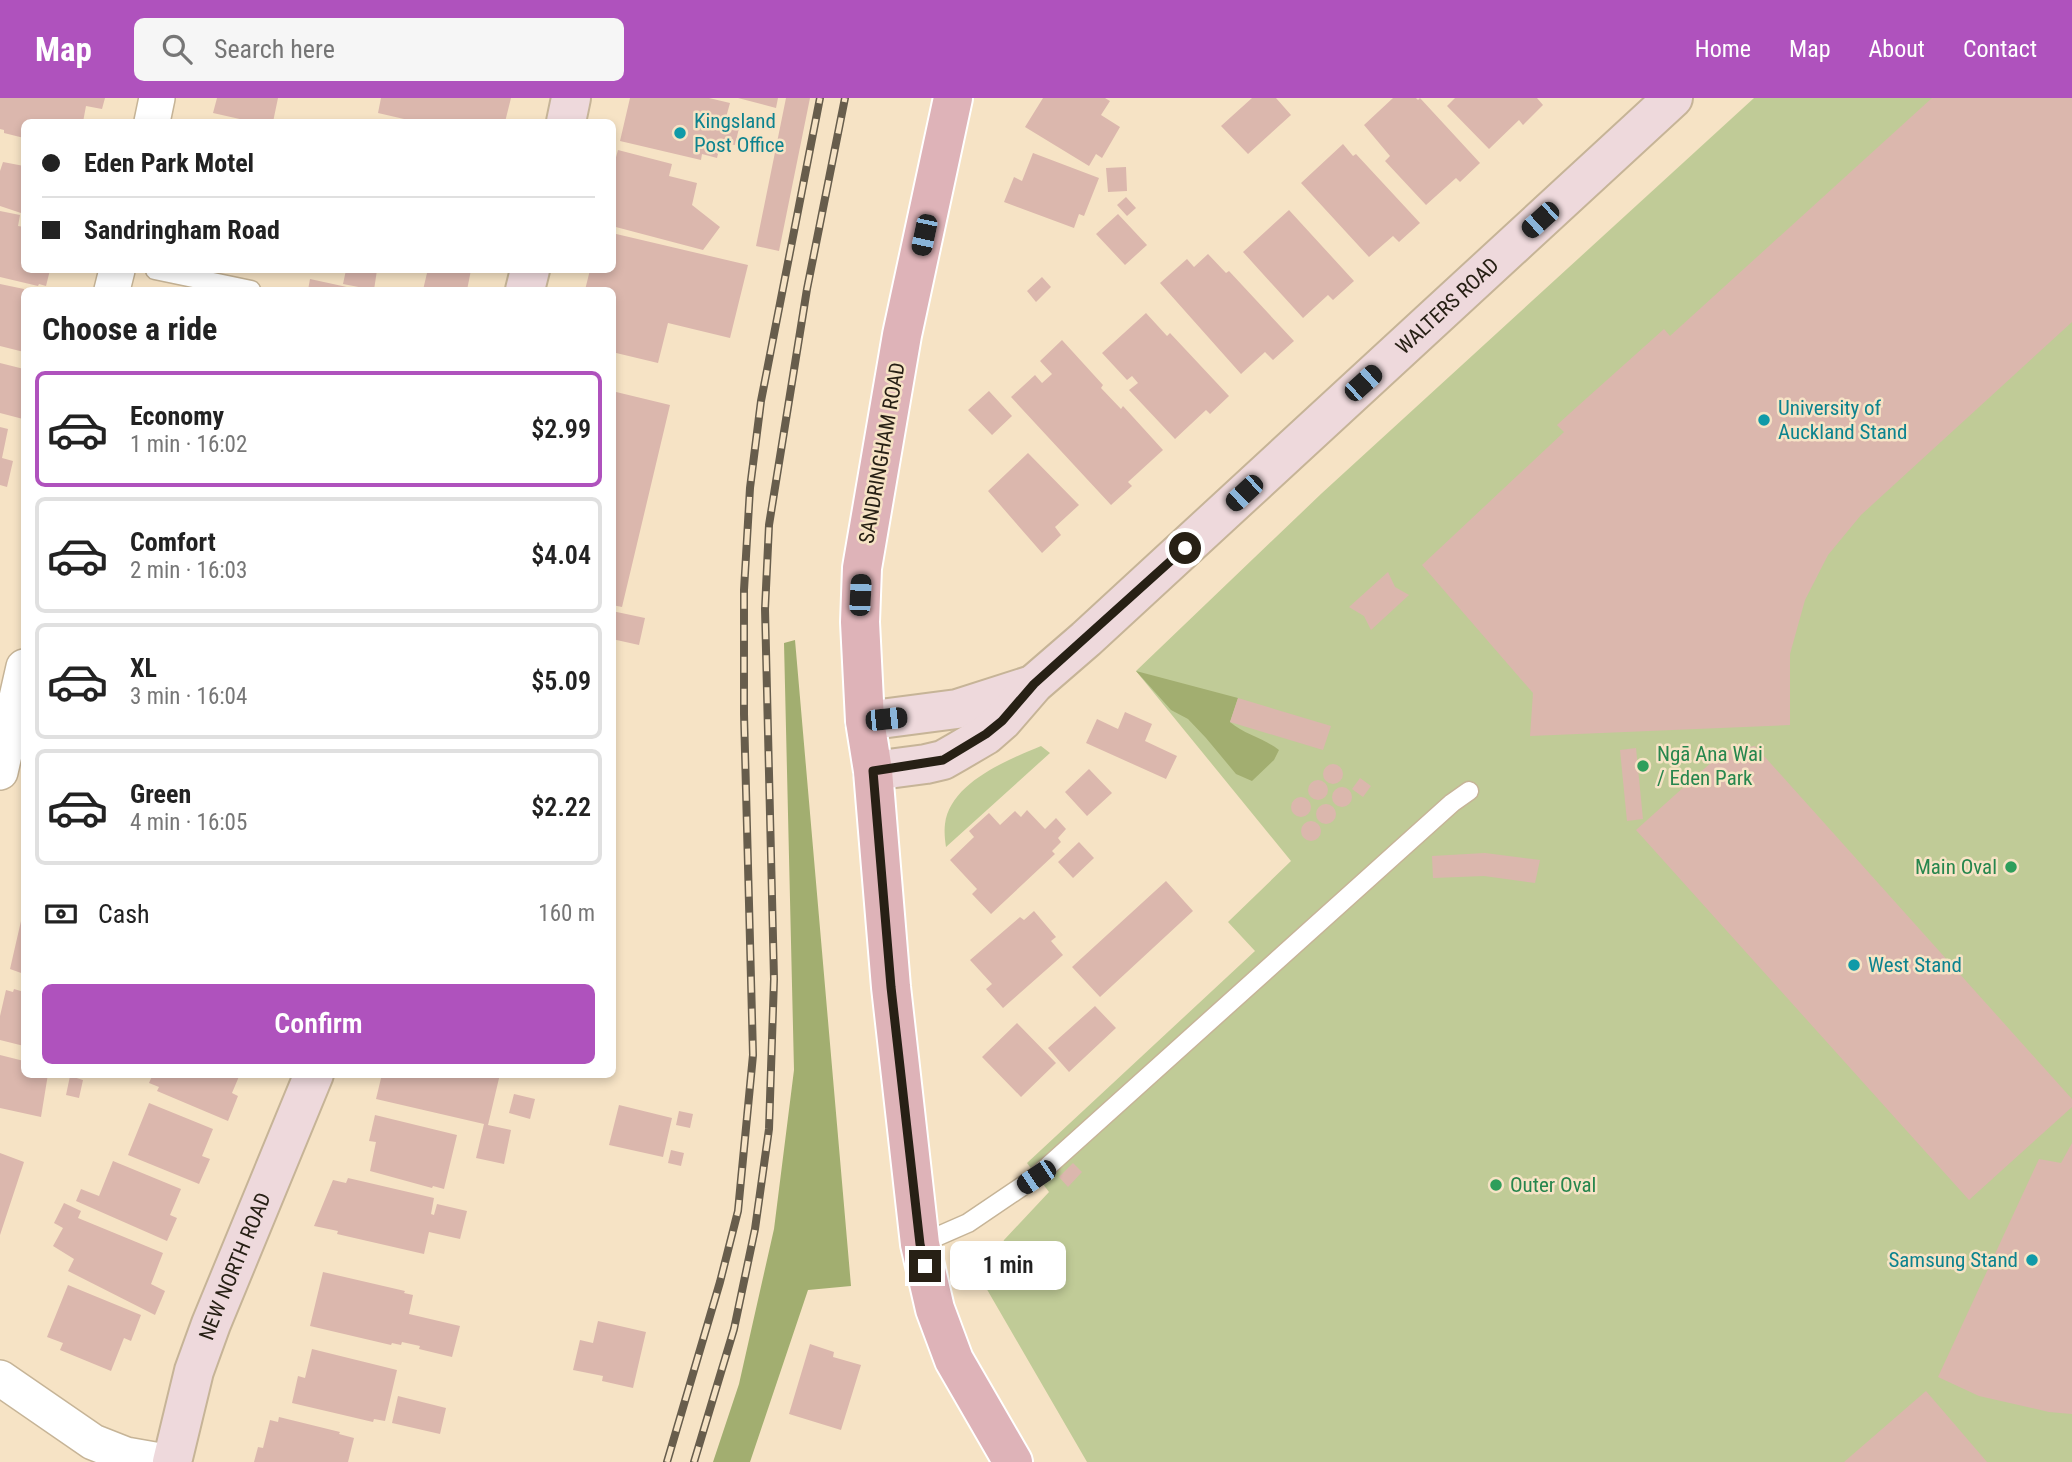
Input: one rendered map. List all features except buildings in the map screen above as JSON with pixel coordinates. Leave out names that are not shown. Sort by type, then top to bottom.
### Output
[{"type":"main road","points":[[567,119],[572,98]]},
{"type":"main road","name":"SANDRINGHAM ROAD","points":[[953,98],[902,335],[862,568],[860,622],[865,722],[873,771],[891,987],[920,1244],[935,1308],[954,1360],[1013,1462]]},
{"type":"main road","name":"WALTERS ROAD","points":[[873,771],[943,760],[1002,721],[1034,684],[1672,98]]},
{"type":"main road","name":"WALTERS ROAD","points":[[865,722],[957,709],[1034,684]]},
{"type":"main road","name":"NEW NORTH ROAD","points":[[172,1462],[194,1371],[211,1324],[312,1078]]},
{"type":"street","points":[[153,119],[157,98]]},
{"type":"street","points":[[0,772],[21,680]]},
{"type":"street","points":[[0,1378],[93,1442],[126,1455],[166,1462]]},
{"type":"lane","points":[[169,273],[237,287]]},
{"type":"lane","points":[[920,1244],[968,1223],[1036,1177],[1452,803],[1469,791]]},
{"type":"green space","name":"Ngā Ana Wai / Eden Park","points":[[1754,98],[2072,98],[2072,1462],[1087,1462],[985,1286],[1004,1240],[1049,1192],[1027,1163],[1255,951],[1228,922],[1291,861],[1136,671],[1322,493]]},
{"type":"green space","points":[[795,640],[851,1286],[808,1290],[750,1462],[713,1462],[739,1384],[774,1229],[794,1070],[784,643]]},
{"type":"green space","points":[[1136,671],[1238,698],[1230,722],[1279,750],[1274,760],[1252,781],[1236,774],[1188,719],[1171,710]]},
{"type":"green space","points":[[1041,746],[1050,753],[946,847],[945,824],[949,809],[957,796],[997,766]]},
{"type":"railway","points":[[667,1462],[738,1211],[753,1055],[744,714],[744,590],[750,488],[761,401],[820,98]]},
{"type":"railway","points":[[694,1462],[734,1329],[755,1229],[769,1129],[774,979],[765,609],[769,525],[807,289],[845,98]]},
{"type":"place","name":"Kingsland Post Office","points":[[680,133]]},
{"type":"place","name":"University of Auckland Stand","points":[[1764,420]]},
{"type":"place","name":"Ngā Ana Wai / Eden Park","points":[[1643,766]]},
{"type":"place","name":"Main Oval","points":[[2011,867]]},
{"type":"place","name":"West Stand","points":[[1854,965]]},
{"type":"place","name":"Outer Oval","points":[[1496,1185]]},
{"type":"place","name":"Samsung Stand","points":[[2032,1260]]},
{"type":"route","points":[[925,1266],[920,1244],[894,1013],[873,771],[943,760],[986,734],[1002,721],[1034,684],[1185,548]]}]
